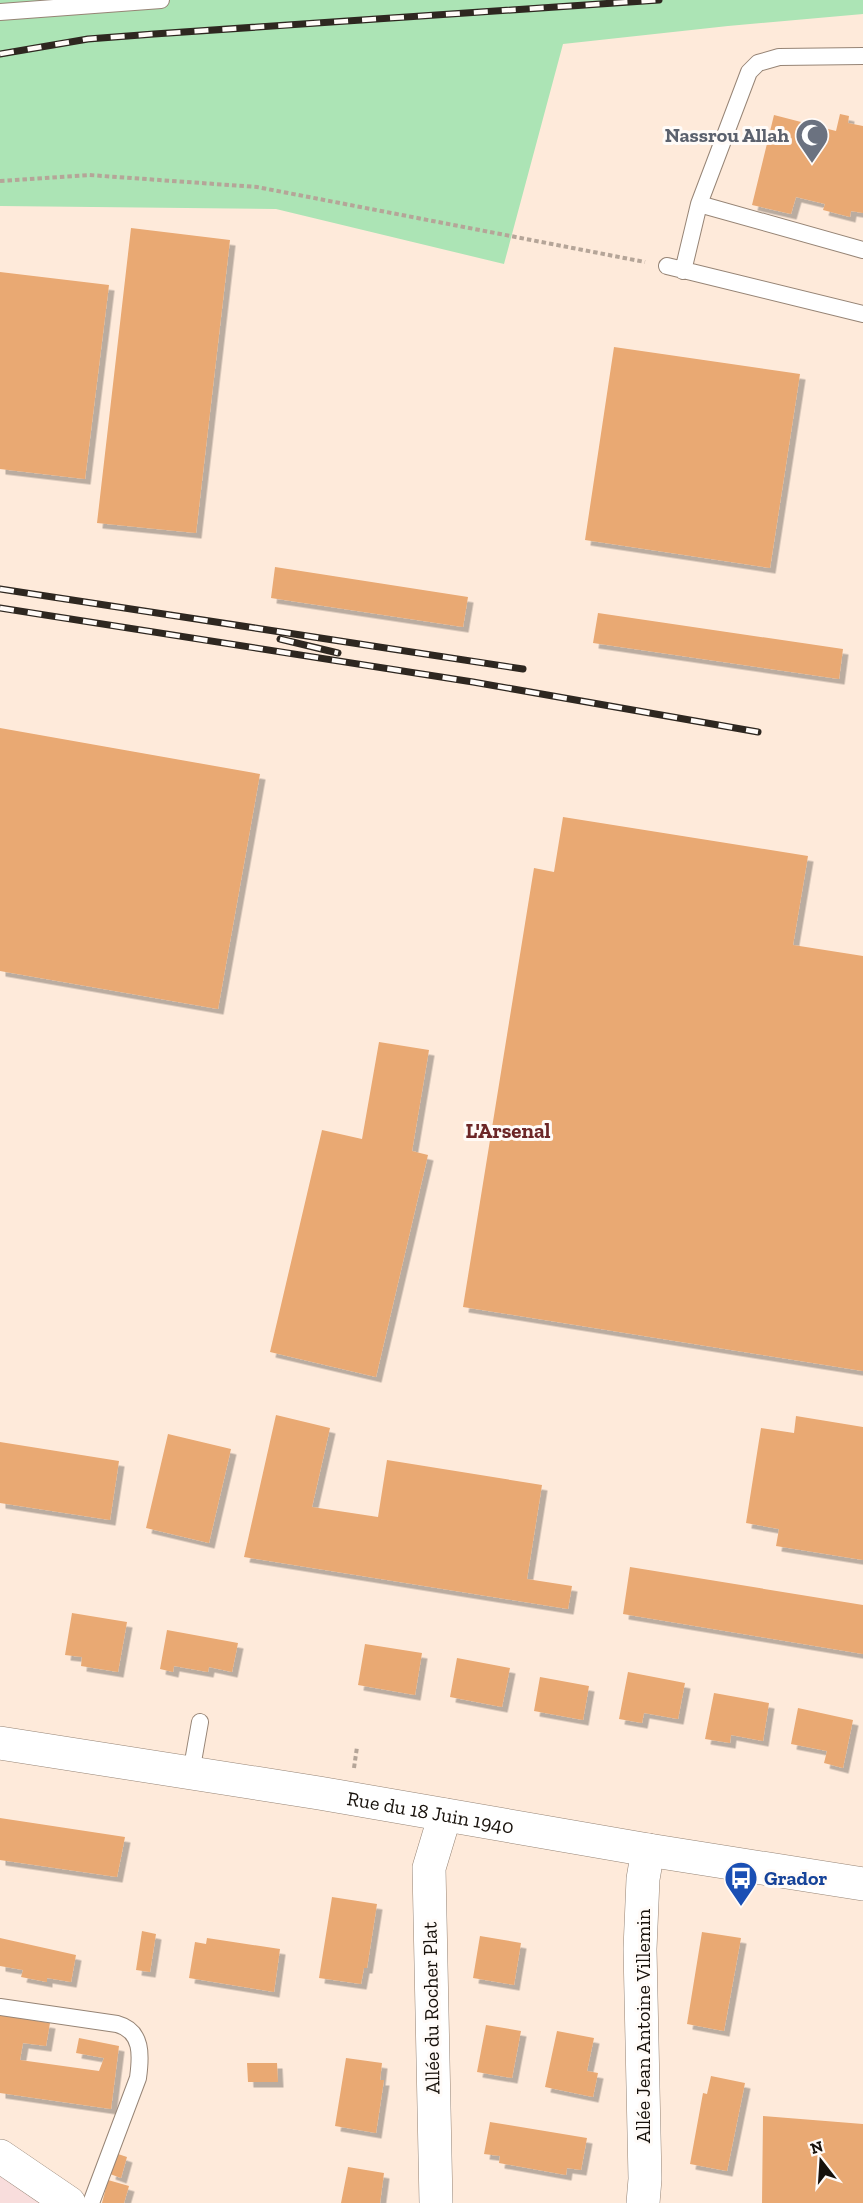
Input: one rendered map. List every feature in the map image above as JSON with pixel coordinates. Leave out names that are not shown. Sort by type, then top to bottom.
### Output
[{"type":"street","name":"Rue du 18 Juin 1940","points":[[0,1743],[863,1884]]},
{"type":"street","name":"Allée du Rocher Plat","points":[[436,2203],[429,1868],[445,1815]]},
{"type":"street","name":"Allée Jean Antoine Villemin","points":[[643,2203],[645,2179],[640,1949],[643,1879],[648,1850]]},
{"type":"street","points":[[0,2156],[69,2203]]},
{"type":"lane","points":[[0,12],[161,0]]},
{"type":"lane","points":[[863,56],[779,57],[758,63],[749,72],[675,268],[863,314]]},
{"type":"lane","points":[[699,204],[863,250]]},
{"type":"lane","points":[[191,1773],[200,1722]]},
{"type":"lane","points":[[0,2007],[117,2024],[128,2027],[133,2032],[141,2057],[138,2078],[92,2203]]},
{"type":"path","points":[[0,181],[89,175],[257,187],[675,268]]},
{"type":"shaded area","points":[[0,2166],[54,2203],[0,2203]]},
{"type":"green space","points":[[0,0],[863,0],[863,14],[563,44],[504,264],[276,209],[0,206]]},
{"type":"building","name":"Nassrou Allah","points":[[840,114],[849,116],[848,123],[863,126],[863,213],[851,211],[850,217],[823,210],[825,204],[796,197],[791,214],[752,205],[774,115],[836,131]]},
{"type":"building","points":[[131,228],[230,240],[196,533],[97,523]]},
{"type":"building","points":[[0,272],[109,285],[85,479],[0,469]]},
{"type":"building","points":[[614,347],[800,374],[770,568],[585,540]]},
{"type":"building","points":[[275,567],[468,597],[463,627],[271,598]]},
{"type":"building","points":[[598,613],[843,649],[839,679],[593,643]]},
{"type":"building","points":[[0,728],[260,774],[218,1009],[0,971]]},
{"type":"building","points":[[563,817],[808,856],[793,945],[863,956],[863,1371],[463,1307],[534,868],[554,872]]},
{"type":"building","points":[[379,1042],[429,1050],[412,1151],[428,1155],[376,1377],[270,1352],[322,1130],[362,1139]]},
{"type":"building","points":[[276,1415],[330,1428],[312,1507],[378,1517],[387,1460],[542,1485],[527,1579],[572,1586],[568,1609],[244,1557]]},
{"type":"building","points":[[796,1416],[863,1427],[863,1560],[776,1546],[779,1529],[746,1523],[761,1428],[794,1433]]},
{"type":"building","points":[[168,1434],[231,1449],[209,1543],[146,1528]]},
{"type":"building","points":[[0,1442],[119,1461],[110,1520],[0,1503]]},
{"type":"building","points":[[630,1567],[863,1605],[863,1654],[623,1614]]},
{"type":"building","points":[[72,1613],[127,1622],[118,1672],[81,1666],[82,1657],[65,1655]]},
{"type":"building","points":[[167,1630],[238,1643],[232,1672],[209,1667],[208,1672],[174,1666],[173,1672],[160,1669]]},
{"type":"building","points":[[365,1644],[422,1653],[415,1695],[358,1685]]},
{"type":"building","points":[[457,1658],[510,1668],[502,1707],[450,1697]]},
{"type":"building","points":[[628,1672],[685,1683],[678,1719],[644,1713],[642,1723],[619,1719]]},
{"type":"building","points":[[540,1677],[589,1686],[583,1720],[534,1711]]},
{"type":"building","points":[[714,1693],[769,1703],[763,1741],[731,1735],[730,1743],[705,1739]]},
{"type":"building","points":[[798,1708],[853,1720],[843,1768],[824,1763],[827,1751],[791,1744]]},
{"type":"building","points":[[0,1818],[125,1837],[117,1877],[0,1860]]},
{"type":"building","points":[[332,1897],[377,1904],[367,1968],[364,1968],[361,1984],[319,1978]]},
{"type":"building","points":[[142,1931],[156,1934],[150,1972],[136,1970]]},
{"type":"building","points":[[702,1932],[741,1938],[724,2031],[687,2024]]},
{"type":"building","points":[[480,1936],[521,1943],[514,1985],[473,1978]]},
{"type":"building","points":[[0,1938],[76,1955],[71,1982],[47,1978],[47,1982],[21,1977],[23,1970],[0,1966]]},
{"type":"building","points":[[207,1938],[280,1949],[274,1992],[189,1978],[195,1942],[206,1944]]},
{"type":"building","points":[[0,2015],[50,2023],[46,2046],[23,2043],[20,2060],[99,2071],[104,2058],[76,2053],[79,2038],[119,2046],[111,2109],[0,2093]]},
{"type":"building","points":[[486,2025],[521,2031],[512,2078],[477,2072]]},
{"type":"building","points":[[557,2031],[594,2038],[587,2071],[598,2073],[593,2097],[545,2087]]},
{"type":"building","points":[[346,2058],[382,2063],[380,2080],[384,2080],[376,2133],[335,2126]]},
{"type":"building","points":[[247,2063],[277,2063],[278,2082],[248,2082]]},
{"type":"building","points":[[711,2076],[745,2083],[727,2171],[690,2164],[703,2093],[707,2094]]},
{"type":"building","points":[[763,2116],[863,2124],[863,2203],[762,2203]]},
{"type":"building","points":[[490,2122],[587,2138],[581,2170],[567,2168],[566,2175],[499,2163],[500,2156],[484,2154]]},
{"type":"building","points":[[115,2153],[127,2157],[121,2178],[110,2174]]},
{"type":"building","points":[[348,2167],[384,2173],[380,2203],[341,2203]]},
{"type":"building","points":[[108,2180],[129,2186],[124,2203],[102,2203]]},
{"type":"railway","points":[[0,54],[88,39],[659,0]]},
{"type":"railway","points":[[0,589],[523,669]]},
{"type":"railway","points":[[0,608],[473,682],[758,732]]},
{"type":"railway","points":[[280,639],[338,653]]},
{"type":"place","name":"Nassrou Allah","points":[[812,164]]},
{"type":"place","name":"Grador","points":[[741,1907]]},
{"type":"district","name":"L'Arsenal","points":[[508,1130]]}]
